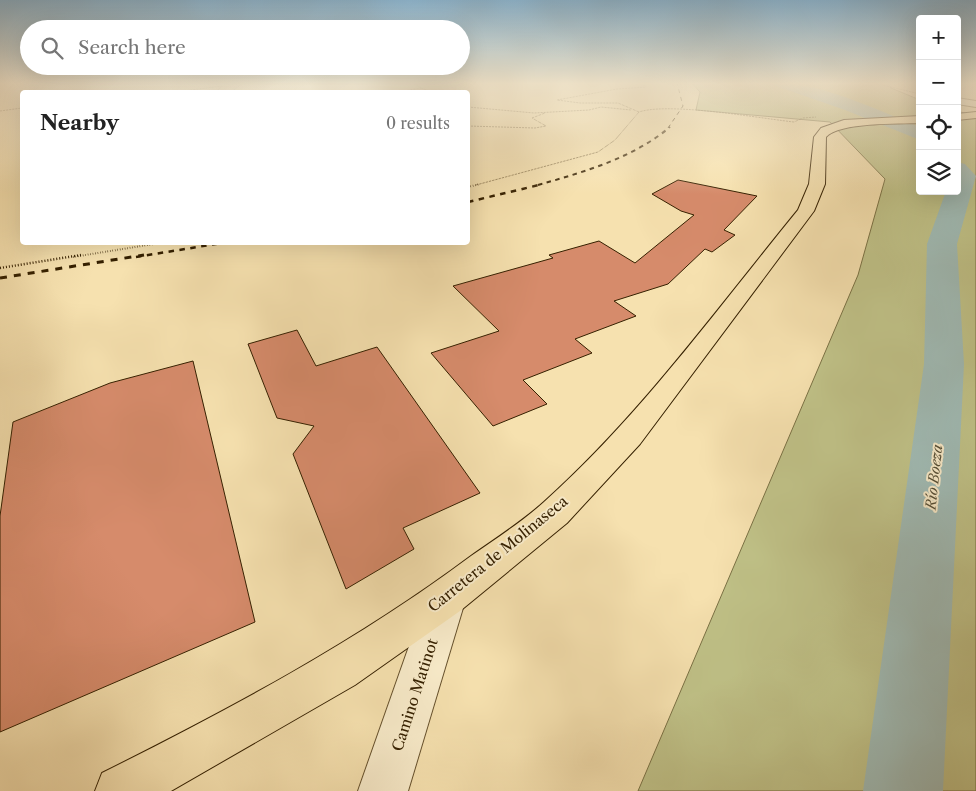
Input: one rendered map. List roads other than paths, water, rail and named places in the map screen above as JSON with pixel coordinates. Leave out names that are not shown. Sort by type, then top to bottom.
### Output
[{"type":"main road","name":"Carretera de Molinaseca","points":[[120,791],[203,748],[340,670],[446,598],[555,513],[630,436],[806,211],[817,184],[820,137],[824,130],[840,125],[908,120]]},
{"type":"street","name":"Camino Matinot","points":[[383,791],[446,598]]},
{"type":"waterway","name":"Río Boeza","points":[[885,120],[916,132]]},
{"type":"waterway","name":"Río Boeza","points":[[961,173],[964,176],[961,185]]},
{"type":"waterway","name":"Río Boeza","points":[[903,791],[944,364],[942,244],[958,195]]},
{"type":"railway","points":[[668,128],[674,120]]},
{"type":"railway","points":[[538,185],[573,175],[624,156],[656,138],[670,127]]},
{"type":"railway","points":[[470,202],[543,184]]},
{"type":"railway","points":[[136,257],[210,245]]},
{"type":"railway","points":[[0,278],[144,255]]}]
